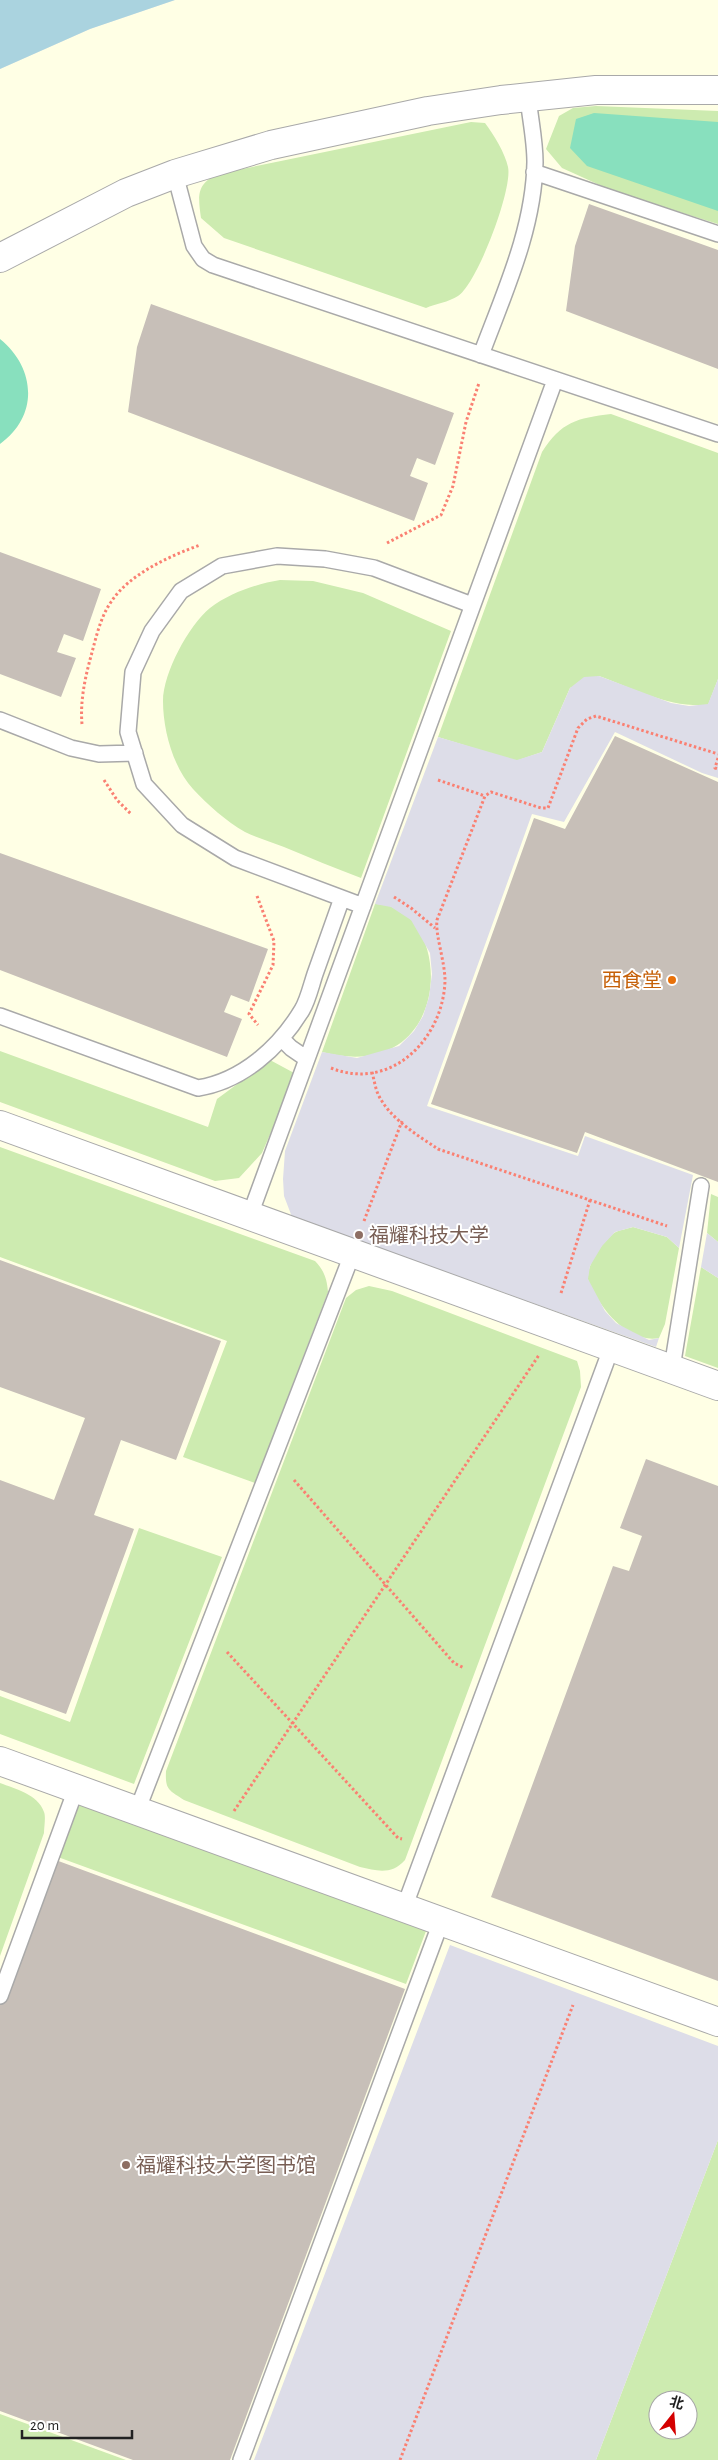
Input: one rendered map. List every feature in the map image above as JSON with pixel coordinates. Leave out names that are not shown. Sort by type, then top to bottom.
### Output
[{"type":"street","points":[[0,258],[126,193],[175,174],[271,145],[428,111],[528,97],[596,90],[718,90]]},
{"type":"street","points":[[0,1125],[718,1386]]},
{"type":"street","points":[[0,1762],[718,2022]]},
{"type":"lane","points":[[487,357],[526,232],[534,172],[528,97]]},
{"type":"lane","points":[[534,172],[718,234]]},
{"type":"lane","points":[[175,174],[194,246],[203,259],[214,265],[718,434]]},
{"type":"lane","points":[[250,1215],[555,380]]},
{"type":"lane","points":[[363,906],[235,858],[182,825],[144,784],[128,732],[133,672],[152,631],[181,591],[222,566],[278,556],[325,559],[374,568],[472,606]]},
{"type":"lane","points":[[0,720],[71,748],[89,752],[135,753]]},
{"type":"lane","points":[[0,1016],[198,1088],[213,1086],[245,1070],[282,1039],[303,1008],[342,898]]},
{"type":"lane","points":[[282,1039],[291,1048],[307,1058]]},
{"type":"lane","points":[[672,1368],[701,1186]]},
{"type":"lane","points":[[137,1811],[353,1252]]},
{"type":"lane","points":[[404,1908],[612,1346]]},
{"type":"lane","points":[[0,1996],[76,1789]]},
{"type":"lane","points":[[241,2460],[441,1922]]},
{"type":"path","points":[[379,545],[420,528],[442,515],[453,486],[476,387],[487,357]]},
{"type":"path","points":[[138,820],[117,800],[94,765],[83,738],[81,705],[100,625],[111,602],[127,584],[154,566],[187,550],[206,544]]},
{"type":"path","points":[[307,1058],[337,1070],[372,1072],[388,1070],[409,1058],[434,1026],[442,1004],[445,981],[443,955],[436,928],[485,796],[491,792],[541,808],[548,808],[578,728],[587,718],[596,716],[718,754]]},
{"type":"path","points":[[718,758],[715,768],[718,769]]},
{"type":"path","points":[[412,771],[485,796]]},
{"type":"path","points":[[370,887],[411,908],[436,928]]},
{"type":"path","points":[[256,893],[274,941],[273,965],[249,1014],[254,1022],[282,1039]]},
{"type":"path","points":[[372,1072],[378,1095],[390,1111],[416,1135],[438,1148],[671,1228],[693,1239]]},
{"type":"path","points":[[353,1252],[402,1121]]},
{"type":"path","points":[[223,1842],[233,1813],[542,1352],[590,1200]]},
{"type":"path","points":[[268,1471],[293,1479],[454,1663],[489,1678]]},
{"type":"path","points":[[203,1639],[219,1644],[294,1723],[398,1838],[426,1849]]},
{"type":"path","points":[[400,2460],[584,1974]]},
{"type":"shaded area","name":"福耀科技大学","points":[[175,0],[718,0],[718,2460],[0,2460],[0,69],[90,29]]},
{"type":"shaded area","points":[[599,676],[671,703],[689,706],[708,704],[718,679],[718,778],[702,773],[615,732],[564,822],[532,814],[427,1106],[578,1156],[585,1136],[693,1175],[679,1248],[667,1237],[633,1227],[615,1232],[602,1246],[590,1266],[588,1279],[605,1311],[616,1323],[649,1340],[659,1338],[656,1347],[292,1217],[284,1196],[285,1151],[322,1052],[357,1058],[399,1046],[414,1031],[423,1016],[429,997],[432,974],[430,953],[411,920],[391,907],[375,904],[438,737],[517,760],[542,752],[570,688],[584,677]]},
{"type":"shaded area","points":[[707,1233],[718,1242],[718,1278],[701,1267]]},
{"type":"shaded area","points":[[450,1945],[718,2046],[718,2140],[596,2460],[254,2460]]},
{"type":"green space","points":[[596,106],[718,111],[718,224],[615,192],[562,168],[546,149],[559,116],[573,108]]},
{"type":"green space","points":[[594,113],[718,122],[718,211],[587,166],[570,148],[576,119]]},
{"type":"green space","points":[[471,122],[485,123],[492,133],[507,162],[508,178],[505,195],[492,235],[475,274],[458,296],[446,301],[426,308],[224,238],[201,218],[200,192],[206,182],[218,174]]},
{"type":"green space","points":[[0,339],[21,364],[28,392],[27,406],[22,420],[13,433],[0,444]]},
{"type":"green space","points":[[611,414],[718,453],[718,679],[708,705],[680,704],[666,701],[599,676],[570,688],[542,752],[516,761],[438,737],[542,452],[556,434],[571,423],[589,417]]},
{"type":"green space","points":[[280,580],[313,581],[363,593],[451,631],[361,878],[254,836],[231,823],[193,789],[180,770],[170,748],[163,712],[164,690],[172,664],[186,638],[210,608],[226,598],[262,584]]},
{"type":"green space","points":[[375,904],[401,911],[420,931],[430,959],[430,991],[420,1020],[399,1044],[367,1056],[322,1052]]},
{"type":"green space","points":[[0,1051],[208,1127],[217,1099],[270,1060],[296,1074],[262,1153],[239,1178],[215,1181],[0,1102]]},
{"type":"green space","points":[[0,1147],[315,1261],[318,1264],[327,1283],[328,1292],[255,1483],[183,1457],[227,1341],[0,1257]]},
{"type":"green space","points":[[711,1194],[718,1197],[718,1242],[707,1233]]},
{"type":"green space","points":[[633,1227],[667,1237],[679,1248],[665,1324],[659,1338],[639,1336],[622,1327],[601,1304],[588,1281],[590,1266],[596,1253],[605,1242],[614,1233]]},
{"type":"green space","points":[[701,1267],[718,1278],[718,1368],[685,1356]]},
{"type":"green space","points":[[369,1286],[392,1291],[577,1361],[581,1387],[405,1860],[395,1868],[384,1871],[360,1867],[184,1800],[169,1789],[166,1782],[166,1771],[346,1298],[356,1290]]},
{"type":"green space","points":[[139,1528],[222,1557],[134,1784],[0,1734],[0,1696],[70,1722]]},
{"type":"green space","points":[[0,1783],[31,1796],[41,1806],[45,1819],[44,1833],[0,1956]]},
{"type":"green space","points":[[74,1803],[426,1931],[406,1984],[55,1856]]},
{"type":"green space","points":[[718,2140],[718,2460],[596,2460]]},
{"type":"green space","points":[[0,2414],[126,2460],[0,2460]]},
{"type":"water","points":[[0,0],[175,0],[90,29],[0,69]]},
{"type":"building","points":[[589,204],[718,250],[718,369],[566,311],[575,246]]},
{"type":"building","points":[[151,304],[454,413],[435,465],[417,458],[410,476],[428,483],[414,521],[128,412],[137,347]]},
{"type":"building","points":[[0,552],[101,589],[83,641],[64,634],[57,652],[76,658],[61,697],[0,674]]},
{"type":"building","points":[[615,736],[718,782],[718,1182],[585,1132],[577,1153],[431,1104],[534,818],[565,829]]},
{"type":"building","points":[[0,853],[268,949],[249,1002],[231,995],[224,1012],[242,1019],[227,1057],[0,970]]},
{"type":"building","points":[[0,1260],[221,1341],[176,1460],[121,1440],[94,1515],[134,1529],[66,1714],[0,1690],[0,1480],[54,1500],[85,1418],[0,1387]]},
{"type":"building","points":[[646,1459],[718,1486],[718,1981],[491,1897],[613,1566],[629,1571],[642,1536],[620,1528]]},
{"type":"building","points":[[53,1859],[405,1989],[230,2460],[133,2460],[0,2411],[0,2003]]},
{"type":"place","name":"西食堂","points":[[672,980]]},
{"type":"place","name":"福耀科技大学","points":[[359,1235]]},
{"type":"place","name":"福耀科技大学图书馆","points":[[126,2165]]}]
